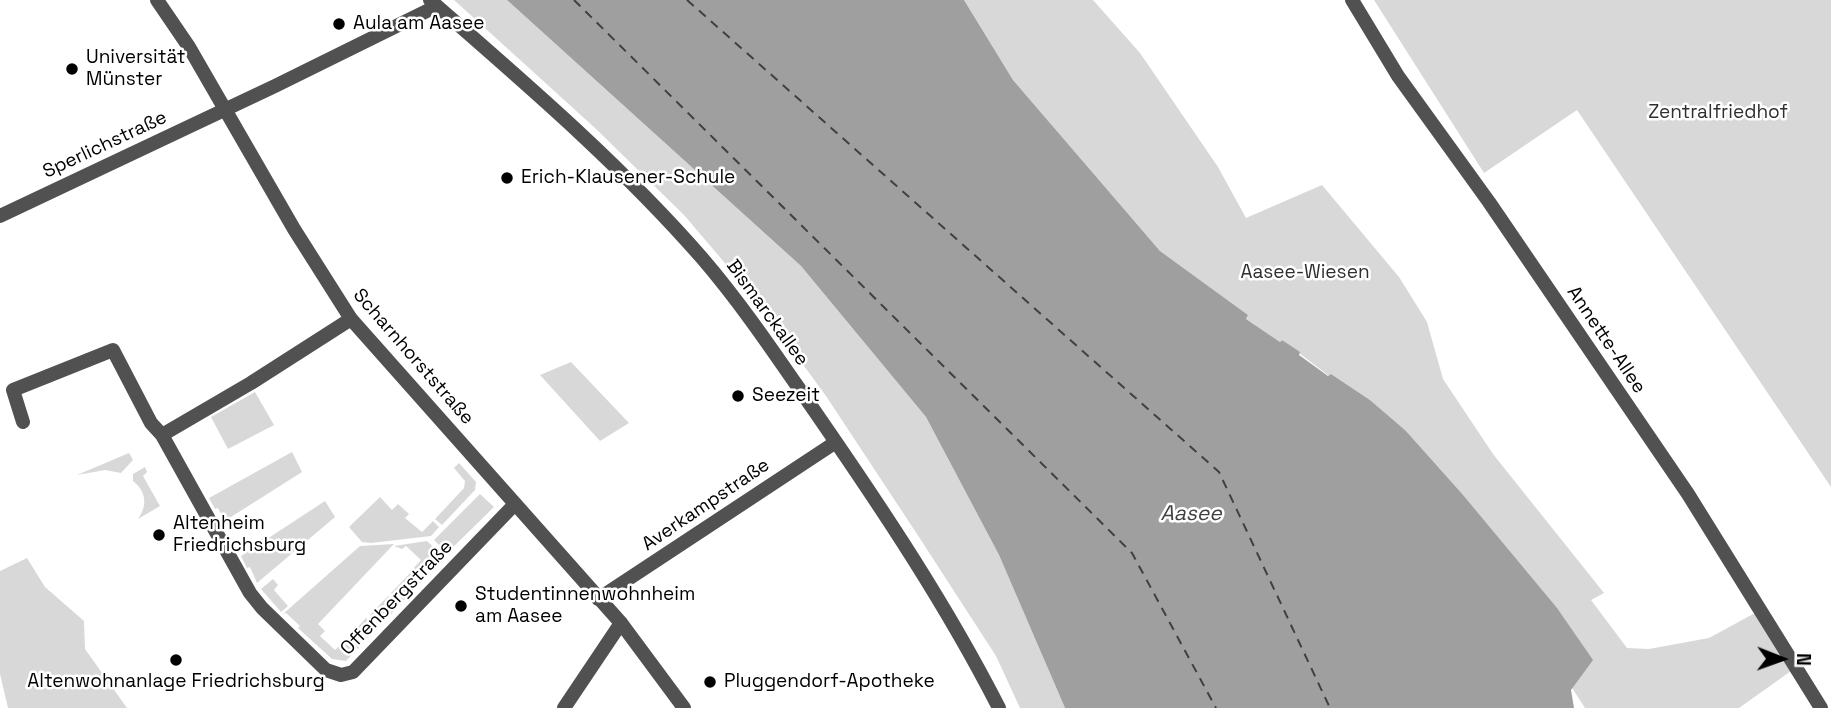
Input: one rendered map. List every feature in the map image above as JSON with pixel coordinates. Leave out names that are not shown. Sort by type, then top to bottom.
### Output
[{"type":"street","name":"Scharnhorststraße","points":[[157,0],[227,109],[294,229],[351,318],[621,623],[684,708]]},
{"type":"street","name":"Annette-Allee","points":[[1352,0],[1398,76],[1489,202],[1688,494],[1821,708]]},
{"type":"street","name":"Sperlichstraße","points":[[0,216],[227,109],[434,3]]},
{"type":"street","name":"Bismarckallee","points":[[434,3],[591,144],[671,224],[744,311],[901,540],[999,708]]},
{"type":"street","points":[[162,435],[251,383],[351,318]]},
{"type":"street","name":"Offenbergstraße","points":[[23,422],[13,390],[113,350],[151,423],[162,435],[250,593],[326,670],[336,675],[353,672],[514,505]]},
{"type":"street","name":"Averkampstraße","points":[[598,598],[621,586],[836,442]]},
{"type":"street","points":[[564,708],[621,623]]},
{"type":"green space","points":[[454,0],[507,0],[801,266],[926,417],[999,555],[1065,708],[1020,708],[996,656],[917,534],[826,396],[752,295],[684,215],[595,128]]},
{"type":"green space","name":"Aasee-Wiesen","points":[[964,0],[1093,0],[1140,53],[1218,167],[1246,218],[1322,185],[1399,277],[1427,322],[1443,379],[1493,454],[1604,593],[1591,600],[1627,648],[1649,649],[1709,638],[1755,613],[1791,671],[1739,708],[1585,708],[1405,430],[1370,400],[1331,374],[1329,376],[1282,340],[1280,342],[1246,319],[1248,315],[1160,251],[1013,80]]},
{"type":"green space","name":"Zentralfriedhof","points":[[1374,0],[1831,0],[1831,487],[1577,110],[1484,173]]},
{"type":"green space","points":[[571,362],[629,423],[600,441],[540,375]]},
{"type":"green space","points":[[255,392],[274,425],[228,449],[211,417]]},
{"type":"green space","points":[[292,452],[302,472],[223,522],[218,508],[215,509],[209,498]]},
{"type":"green space","points":[[129,453],[133,460],[121,473],[105,470],[77,475]]},
{"type":"green space","points":[[459,463],[476,482],[475,490],[442,525],[435,519],[464,488],[465,481],[454,468]]},
{"type":"green space","points":[[145,467],[147,472],[143,476],[160,506],[138,519],[144,498],[141,489],[133,481],[133,474]]},
{"type":"green space","points":[[480,494],[494,507],[447,553],[434,540]]},
{"type":"green space","points":[[380,497],[392,510],[398,504],[409,514],[405,518],[422,532],[433,521],[439,527],[431,536],[362,542],[349,527]]},
{"type":"green space","points":[[325,501],[335,517],[257,583],[250,567],[247,568],[241,556]]},
{"type":"green space","points":[[427,541],[444,557],[422,580],[412,570],[421,560],[406,546],[402,549],[394,546]]},
{"type":"green space","points":[[394,544],[318,624],[325,631],[320,636],[335,650],[345,641],[356,650],[346,661],[332,659],[298,628],[300,626],[286,613],[283,614],[360,546]]},
{"type":"green space","points":[[27,558],[45,587],[84,621],[85,649],[127,708],[8,708],[0,674],[0,571]]},
{"type":"green space","points":[[411,572],[421,582],[401,603],[391,593]]},
{"type":"green space","points":[[273,579],[278,585],[274,590],[288,606],[281,612],[261,589]]},
{"type":"green space","points":[[388,596],[399,606],[380,625],[370,615]]},
{"type":"green space","points":[[366,618],[376,627],[358,649],[347,639]]},
{"type":"water","name":"Aasee","points":[[507,0],[964,0],[1013,80],[1160,251],[1248,315],[1246,319],[1300,352],[1299,355],[1328,376],[1331,374],[1370,400],[1405,430],[1463,495],[1557,608],[1593,660],[1571,690],[1574,708],[1065,708],[999,555],[926,417],[801,266]]},
{"type":"ferry route","points":[[574,0],[1132,553],[1216,708]]},
{"type":"ferry route","points":[[687,0],[1219,472],[1330,708]]},
{"type":"place","name":"Aula am Aasee","points":[[339,24]]},
{"type":"place","name":"Universität Münster","points":[[72,69]]},
{"type":"place","name":"Erich-Klausener-Schule","points":[[507,178]]},
{"type":"place","name":"Seezeit","points":[[738,396]]},
{"type":"place","name":"Altenheim Friedrichsburg","points":[[159,535]]},
{"type":"place","name":"Studentinnenwohnheim am Aasee","points":[[461,606]]},
{"type":"place","name":"Altenwohnanlage Friedrichsburg","points":[[176,660]]},
{"type":"place","name":"Pluggendorf-Apotheke","points":[[710,682]]}]
